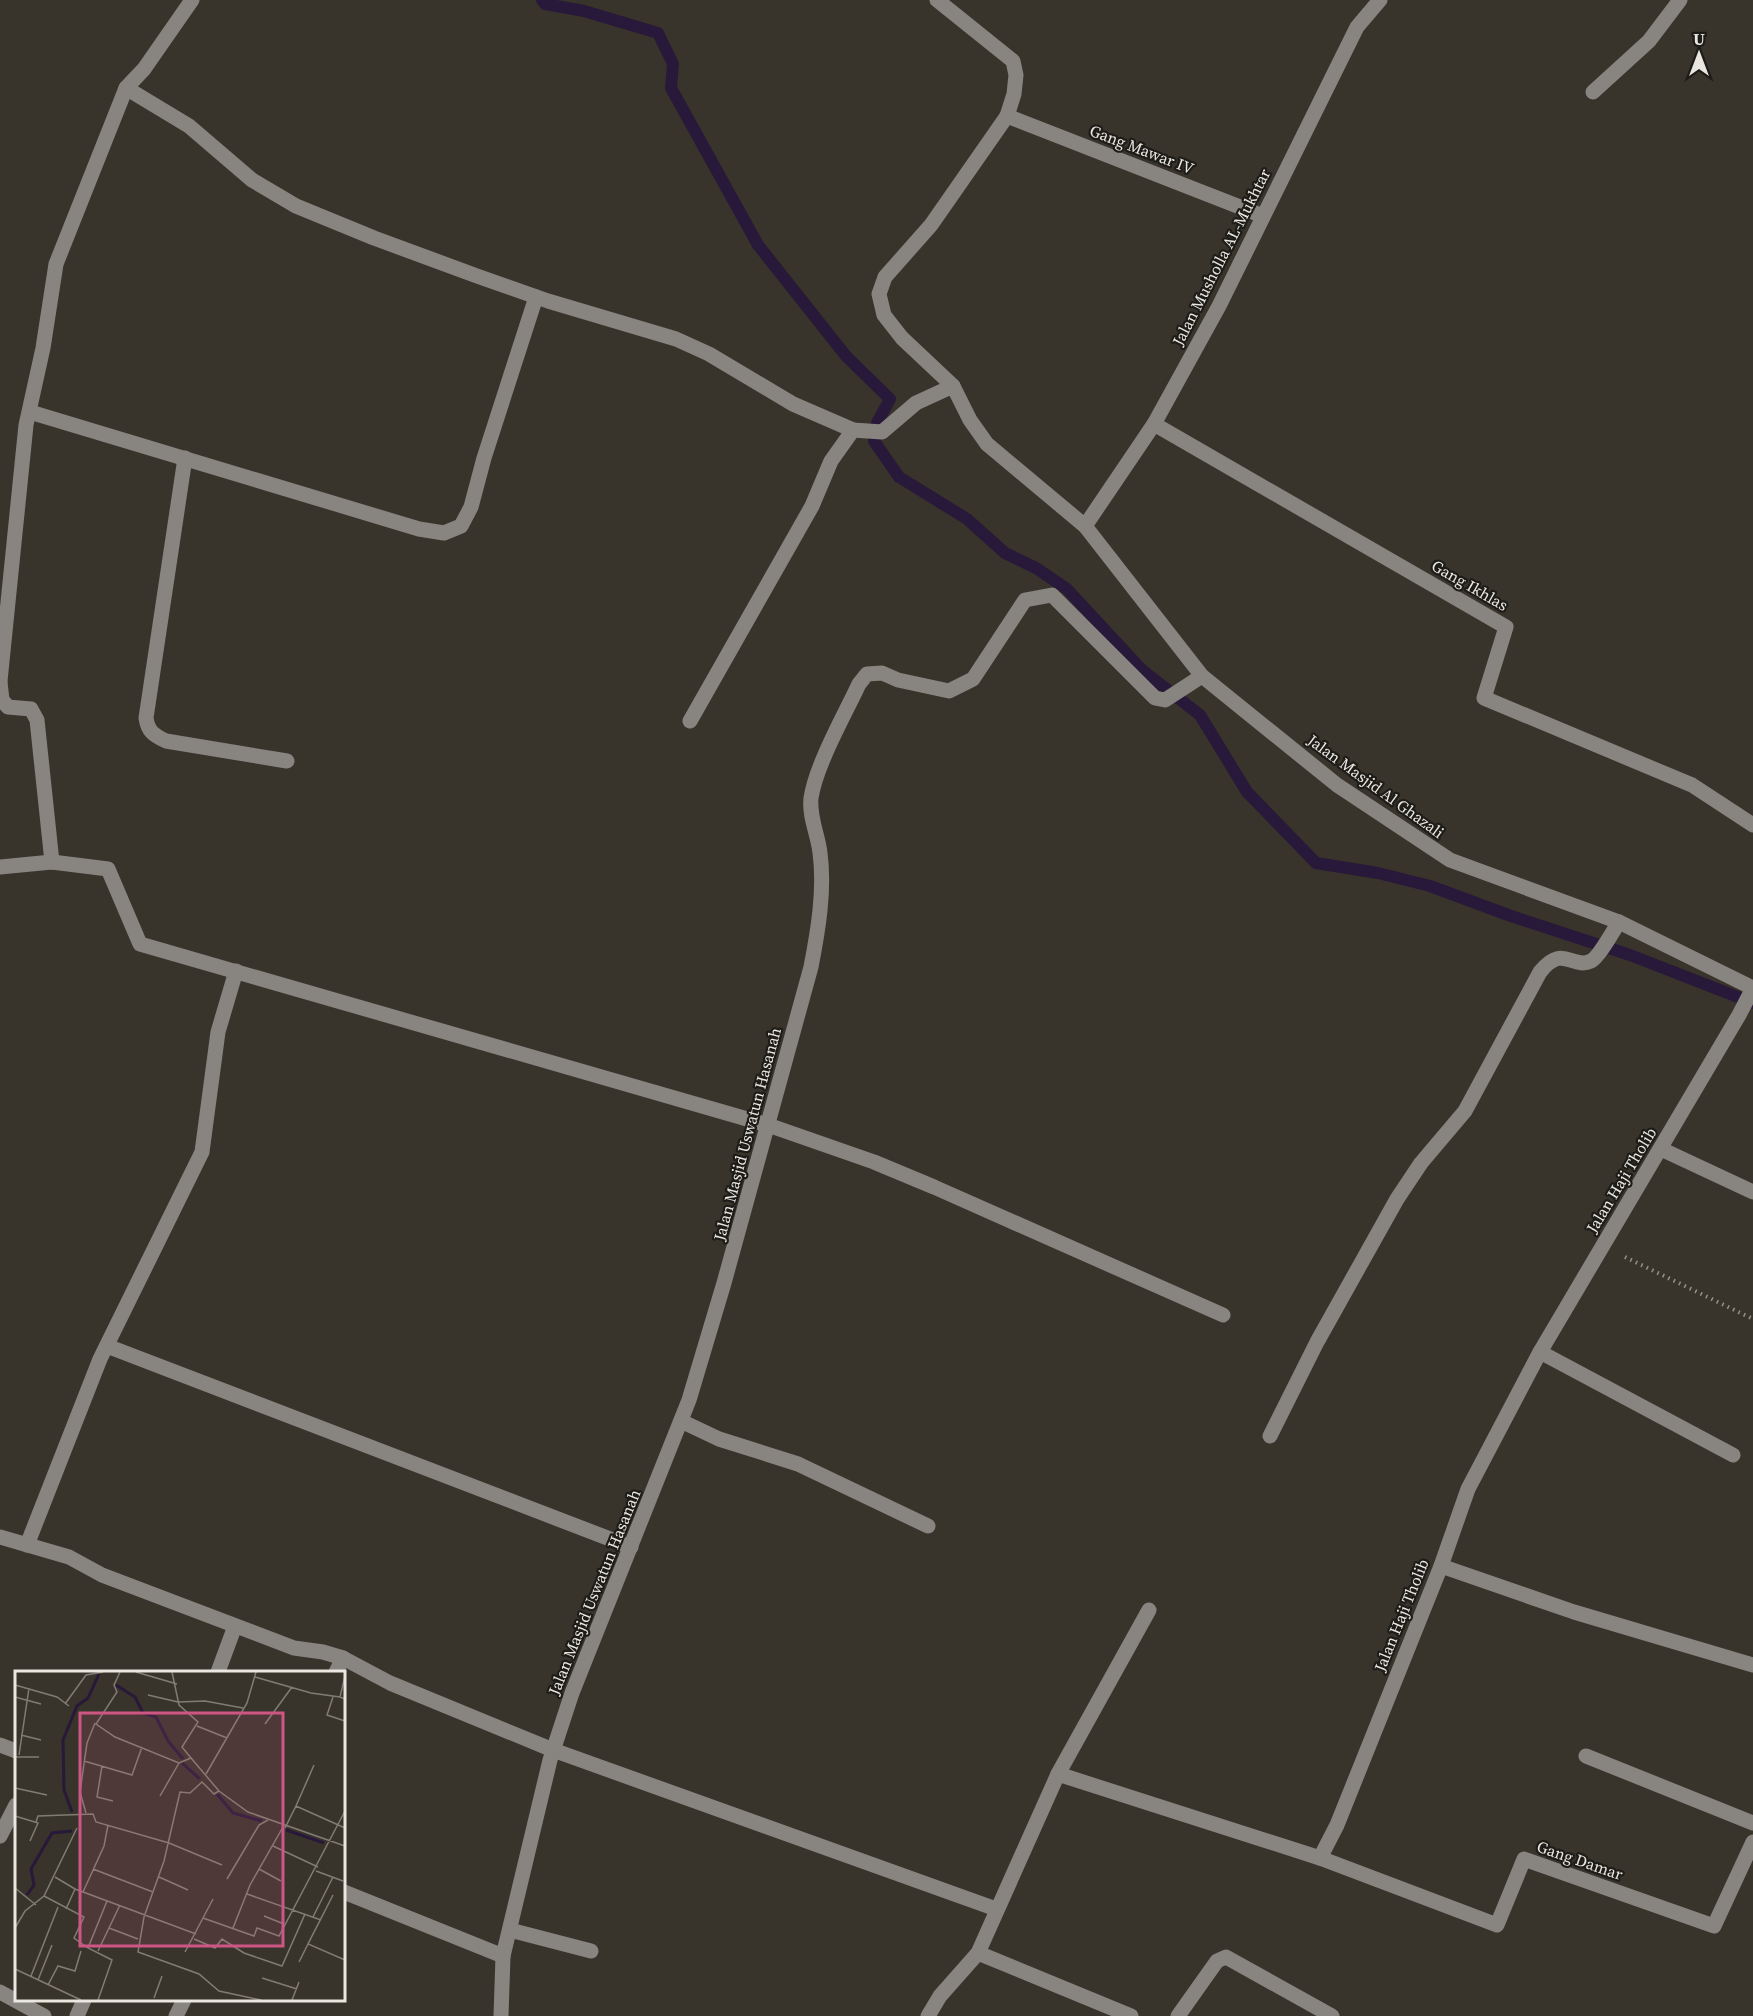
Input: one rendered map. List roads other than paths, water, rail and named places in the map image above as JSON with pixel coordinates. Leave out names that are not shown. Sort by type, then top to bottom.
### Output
[{"type":"street","points":[[52,862],[37,720],[31,709],[8,707],[2,700],[0,681],[30,412],[56,264],[126,88],[144,69],[192,0]]},
{"type":"street","points":[[937,0],[1013,61],[1015,84],[1007,116]]},
{"type":"street","name":"Jalan Musholla AL-Mukhtar","points":[[1085,526],[1154,424],[1219,306],[1357,27],[1380,0]]},
{"type":"street","points":[[1593,92],[1649,41],[1680,0]]},
{"type":"street","points":[[126,88],[189,126],[268,192],[374,238],[536,297],[676,339],[709,354],[772,393],[853,430],[875,432],[916,403],[952,386]]},
{"type":"street","name":"Gang Mawar IV","points":[[1007,116],[1263,216]]},
{"type":"street","name":"Jalan Masjid Al Ghazali","points":[[1007,116],[930,225],[885,277],[879,294],[884,315],[902,338],[952,386],[970,420],[987,444],[1085,526],[1202,676],[1337,785],[1450,860],[1619,922],[1752,990]]},
{"type":"street","points":[[30,412],[419,530],[444,533],[461,526],[471,507],[483,458],[536,297]]},
{"type":"street","name":"Gang Ikhlas","points":[[1154,424],[1506,627],[1484,698],[1692,785],[1753,825]]},
{"type":"street","points":[[690,721],[812,506],[831,461],[853,430]]},
{"type":"street","points":[[185,458],[146,718],[147,727],[154,736],[166,741],[287,761]]},
{"type":"street","name":"Jalan Masjid Uswatun Hasanah","points":[[501,2016],[503,1956],[553,1750],[572,1693],[681,1421],[724,1283],[811,967],[817,937],[820,853],[813,822],[811,799],[817,778],[859,684],[867,674],[882,673],[898,680],[949,691],[973,679],[1025,600],[1052,595],[1140,686],[1155,698],[1165,700],[1202,676]]},
{"type":"street","points":[[0,867],[52,862],[108,869],[140,944],[768,1125],[874,1162],[934,1187],[1223,1315]]},
{"type":"street","points":[[1270,1436],[1317,1342],[1397,1199],[1421,1163],[1465,1111],[1539,972],[1548,962],[1562,957],[1586,962],[1594,960],[1619,922]]},
{"type":"street","points":[[27,1545],[106,1346],[202,1152],[218,1032],[236,971]]},
{"type":"street","name":"Jalan Haji Tholib","points":[[1320,1858],[1336,1825],[1441,1566],[1468,1489],[1539,1352],[1661,1149],[1752,990]]},
{"type":"street","points":[[1661,1149],[1753,1192]]},
{"type":"street","points":[[106,1346],[631,1547]]},
{"type":"street","points":[[1539,1352],[1733,1455]]},
{"type":"street","points":[[681,1421],[719,1439],[798,1464],[928,1526]]},
{"type":"street","points":[[0,1538],[69,1557],[102,1575],[235,1626],[294,1648],[323,1652],[340,1665],[390,1683],[553,1750],[996,1909]]},
{"type":"street","points":[[1441,1566],[1574,1612],[1753,1665]]},
{"type":"street","points":[[928,2016],[940,1996],[978,1953],[1058,1774],[1149,1610]]},
{"type":"street","points":[[218,1671],[235,1626]]},
{"type":"street","points":[[0,1745],[15,1751]]},
{"type":"street","points":[[1586,1756],[1753,1823]]},
{"type":"street","points":[[1058,1774],[1320,1858]]},
{"type":"street","points":[[0,1836],[15,1807]]},
{"type":"street","name":"Gang Damar","points":[[1320,1858],[1497,1925],[1524,1859],[1714,1926],[1753,1842]]},
{"type":"street","points":[[345,1892],[503,1956]]},
{"type":"street","points":[[510,1930],[591,1951]]},
{"type":"street","points":[[978,1953],[1131,2016]]},
{"type":"street","points":[[1178,2016],[1217,1961],[1226,1957],[1332,2016]]},
{"type":"street","points":[[0,1992],[15,2000]]},
{"type":"street","points":[[16,2001],[44,2016]]},
{"type":"street","points":[[77,2016],[84,2001]]},
{"type":"street","points":[[177,2016],[184,2001]]},
{"type":"waterway","points":[[542,0],[545,4],[584,11],[658,33],[673,64],[671,88],[758,245],[846,356],[890,399],[877,423],[874,441],[899,477],[967,519],[1005,553],[1036,568],[1067,589],[1142,670],[1200,715],[1247,792],[1316,863],[1378,873],[1430,886],[1511,916],[1630,955],[1753,1003]]}]
